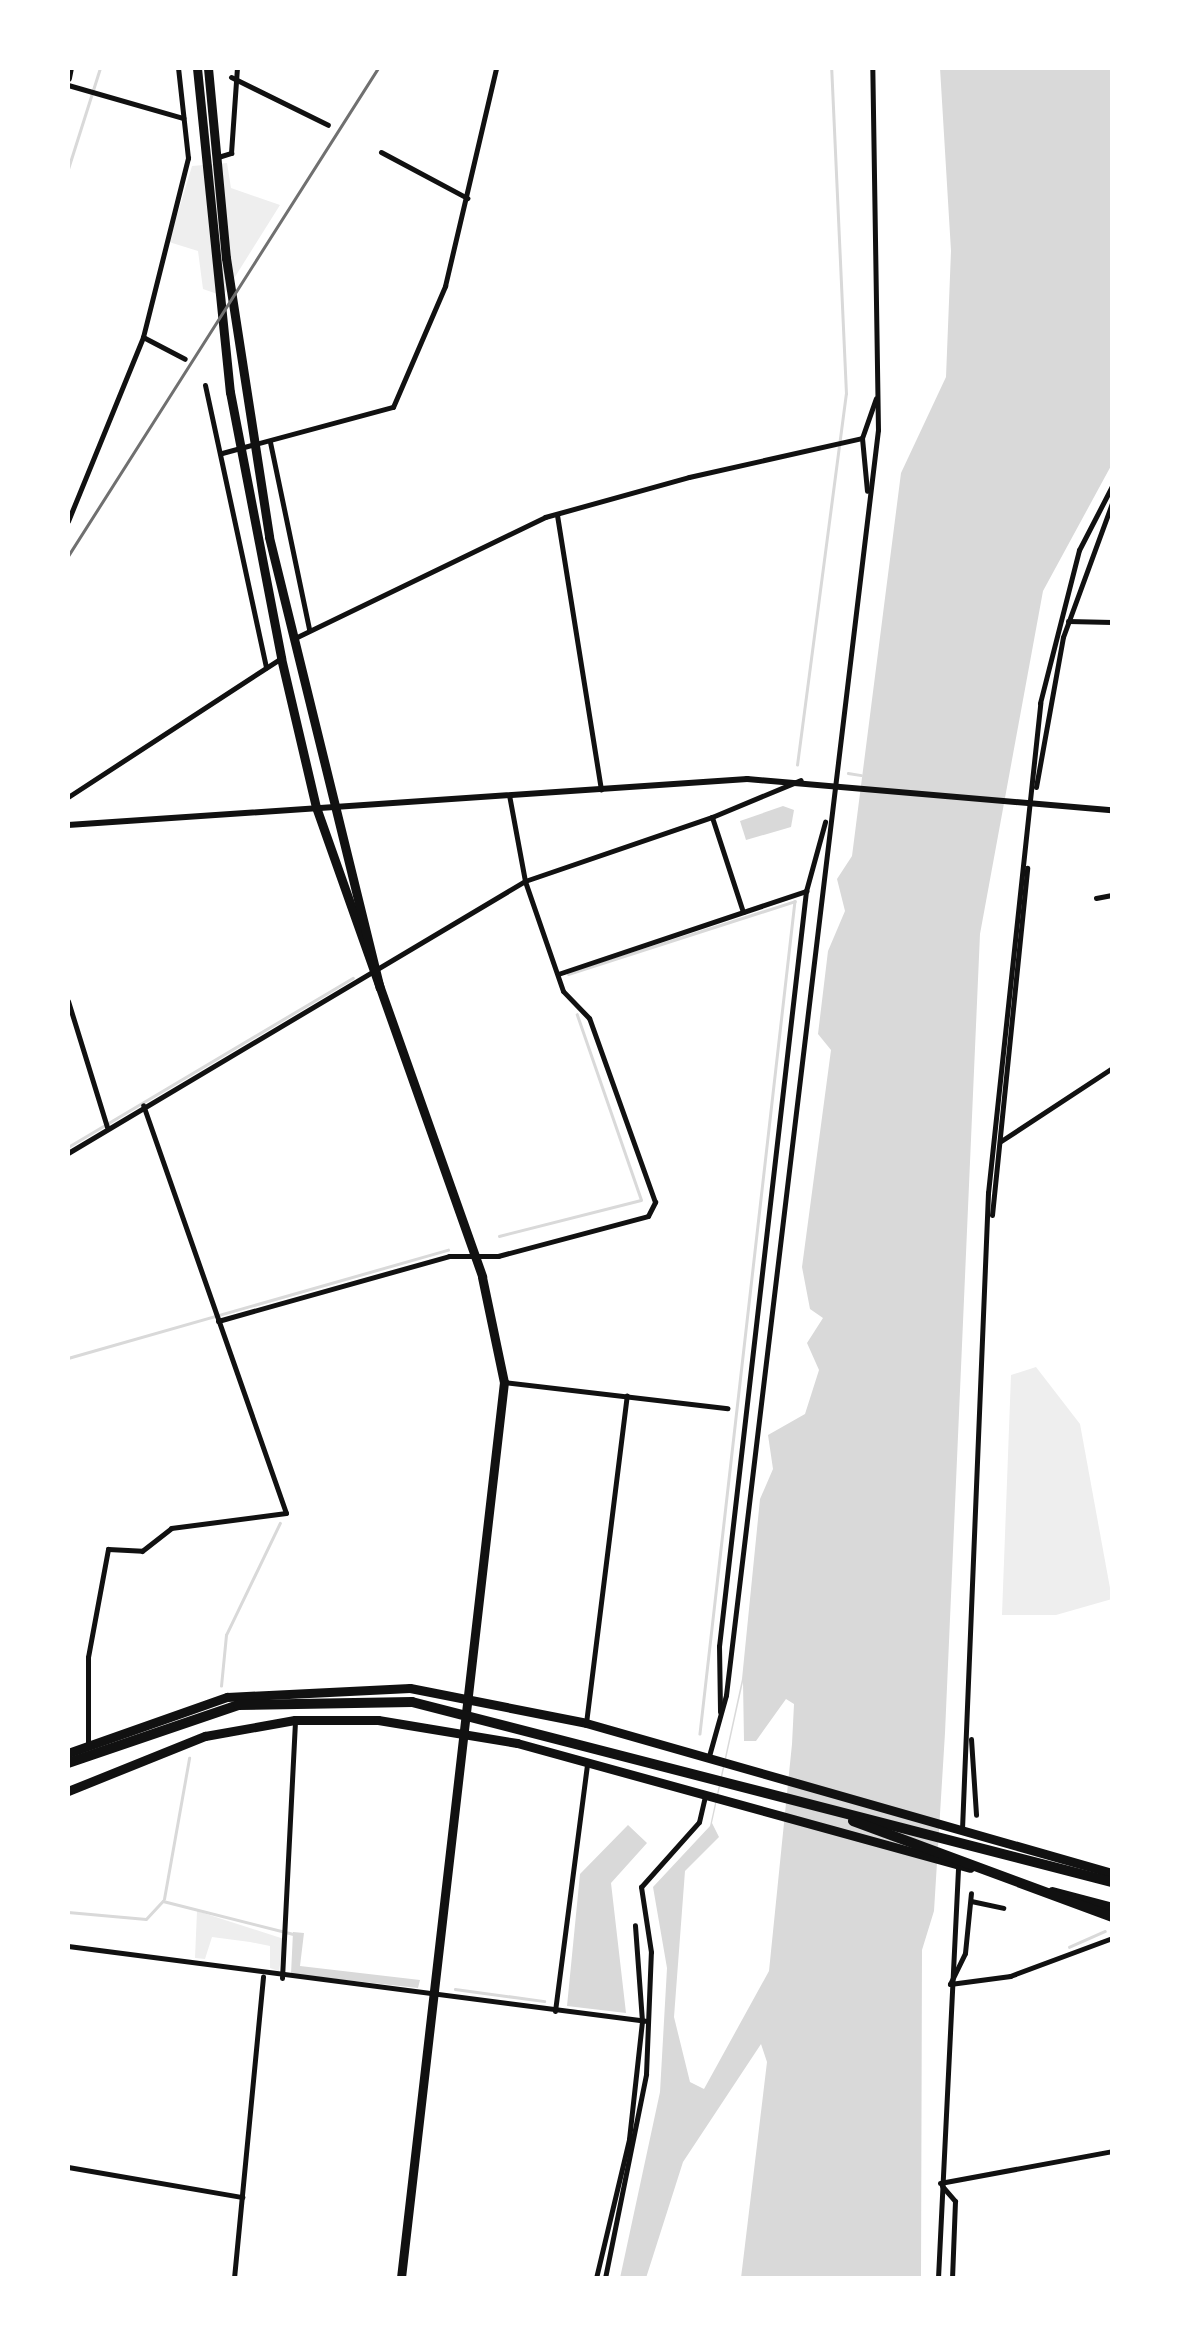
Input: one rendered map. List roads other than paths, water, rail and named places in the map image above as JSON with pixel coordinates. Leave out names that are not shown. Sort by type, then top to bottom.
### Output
[{"type":"highway","points":[[68,1763],[219,1709],[364,1698],[454,1707],[1112,1882]]},
{"type":"highway","points":[[704,1775],[1112,1917]]},
{"type":"main road","points":[[68,82],[70,68]]},
{"type":"main road","points":[[197,68],[212,261],[257,541],[281,658],[316,807],[370,972],[380,990],[475,1257],[504,1382],[468,1732],[401,2278]]},
{"type":"main road","points":[[208,68],[269,537],[334,808],[381,967],[380,990]]},
{"type":"main road","points":[[68,1753],[194,1705],[286,1688],[376,1685],[472,1697],[586,1723],[1112,1873]]},
{"type":"main road","points":[[68,1790],[205,1736],[294,1720],[468,1732],[1112,1907]]},
{"type":"street","points":[[68,520],[143,336],[188,158],[178,68]]},
{"type":"street","points":[[188,158],[231,152],[231,77],[237,68]]},
{"type":"street","points":[[222,452],[393,407],[445,286],[496,68]]},
{"type":"street","points":[[720,1716],[718,1646],[806,892],[836,782],[879,391],[872,68]]},
{"type":"street","points":[[231,77],[328,125]]},
{"type":"street","points":[[68,82],[183,118]]},
{"type":"street","points":[[381,152],[467,198]]},
{"type":"street","points":[[143,336],[184,359]]},
{"type":"street","points":[[205,385],[266,668]]},
{"type":"street","points":[[868,506],[862,438],[879,391]]},
{"type":"street","points":[[292,640],[556,514],[862,438]]},
{"type":"street","points":[[270,442],[309,630]]},
{"type":"street","points":[[990,1218],[1030,802],[1059,636],[1085,534],[1112,486]]},
{"type":"street","points":[[1059,636],[1112,503]]},
{"type":"street","points":[[556,514],[602,789]]},
{"type":"street","points":[[1068,620],[1112,622]]},
{"type":"street","points":[[68,797],[281,658]]},
{"type":"street","points":[[68,1153],[525,881],[712,817],[801,780]]},
{"type":"street","points":[[68,825],[509,794],[801,780],[1112,810]]},
{"type":"street","points":[[218,1321],[648,1216],[655,1202],[589,1018],[558,974],[525,881],[509,794]]},
{"type":"street","points":[[713,1761],[828,816]]},
{"type":"street","points":[[712,817],[743,912]]},
{"type":"street","points":[[959,1829],[969,1728],[990,1218],[1027,850]]},
{"type":"street","points":[[558,974],[806,892]]},
{"type":"street","points":[[1096,898],[1112,895]]},
{"type":"street","points":[[68,1002],[107,1128]]},
{"type":"street","points":[[1000,1141],[1112,1068]]},
{"type":"street","points":[[88,1744],[88,1658],[108,1548],[142,1551],[171,1528],[286,1513],[143,1105]]},
{"type":"street","points":[[504,1382],[728,1408]]},
{"type":"street","points":[[586,1723],[628,1396]]},
{"type":"street","points":[[282,1978],[289,1930],[294,1720]]},
{"type":"street","points":[[969,1728],[976,1815]]},
{"type":"street","points":[[555,2011],[587,1763]]},
{"type":"street","points":[[605,2278],[630,2150],[645,2021],[640,1887],[698,1822],[705,1796]]},
{"type":"street","points":[[938,2278],[956,1865]]},
{"type":"street","points":[[950,1984],[971,1897],[1003,1908]]},
{"type":"street","points":[[596,2278],[630,2150],[645,2021],[635,1926]]},
{"type":"street","points":[[950,1984],[1024,1972],[1112,1938]]},
{"type":"street","points":[[68,1946],[262,1976],[645,2021]]},
{"type":"street","points":[[234,2278],[262,1976]]},
{"type":"street","points":[[940,2184],[1112,2151]]},
{"type":"street","points":[[68,2168],[242,2197]]},
{"type":"street","points":[[940,2184],[955,2201],[952,2278]]},
{"type":"waterway","points":[[68,169],[100,68]]},
{"type":"waterway","points":[[797,765],[846,394],[831,68]]},
{"type":"waterway","points":[[848,773],[861,775]]},
{"type":"waterway","points":[[568,974],[795,901],[700,1734]]},
{"type":"waterway","points":[[68,1147],[353,978]]},
{"type":"waterway","points":[[499,1236],[641,1200],[577,1015]]},
{"type":"waterway","points":[[68,1358],[448,1250]]},
{"type":"waterway","points":[[221,1686],[226,1635],[280,1523]]},
{"type":"waterway","points":[[164,1899],[189,1758]]},
{"type":"waterway","points":[[68,1912],[146,1919],[163,1901],[293,1934]]},
{"type":"waterway","points":[[1069,1947],[1105,1931]]},
{"type":"waterway","points":[[455,1989],[544,2001]]},
{"type":"railway","points":[[68,556],[378,68]]}]
